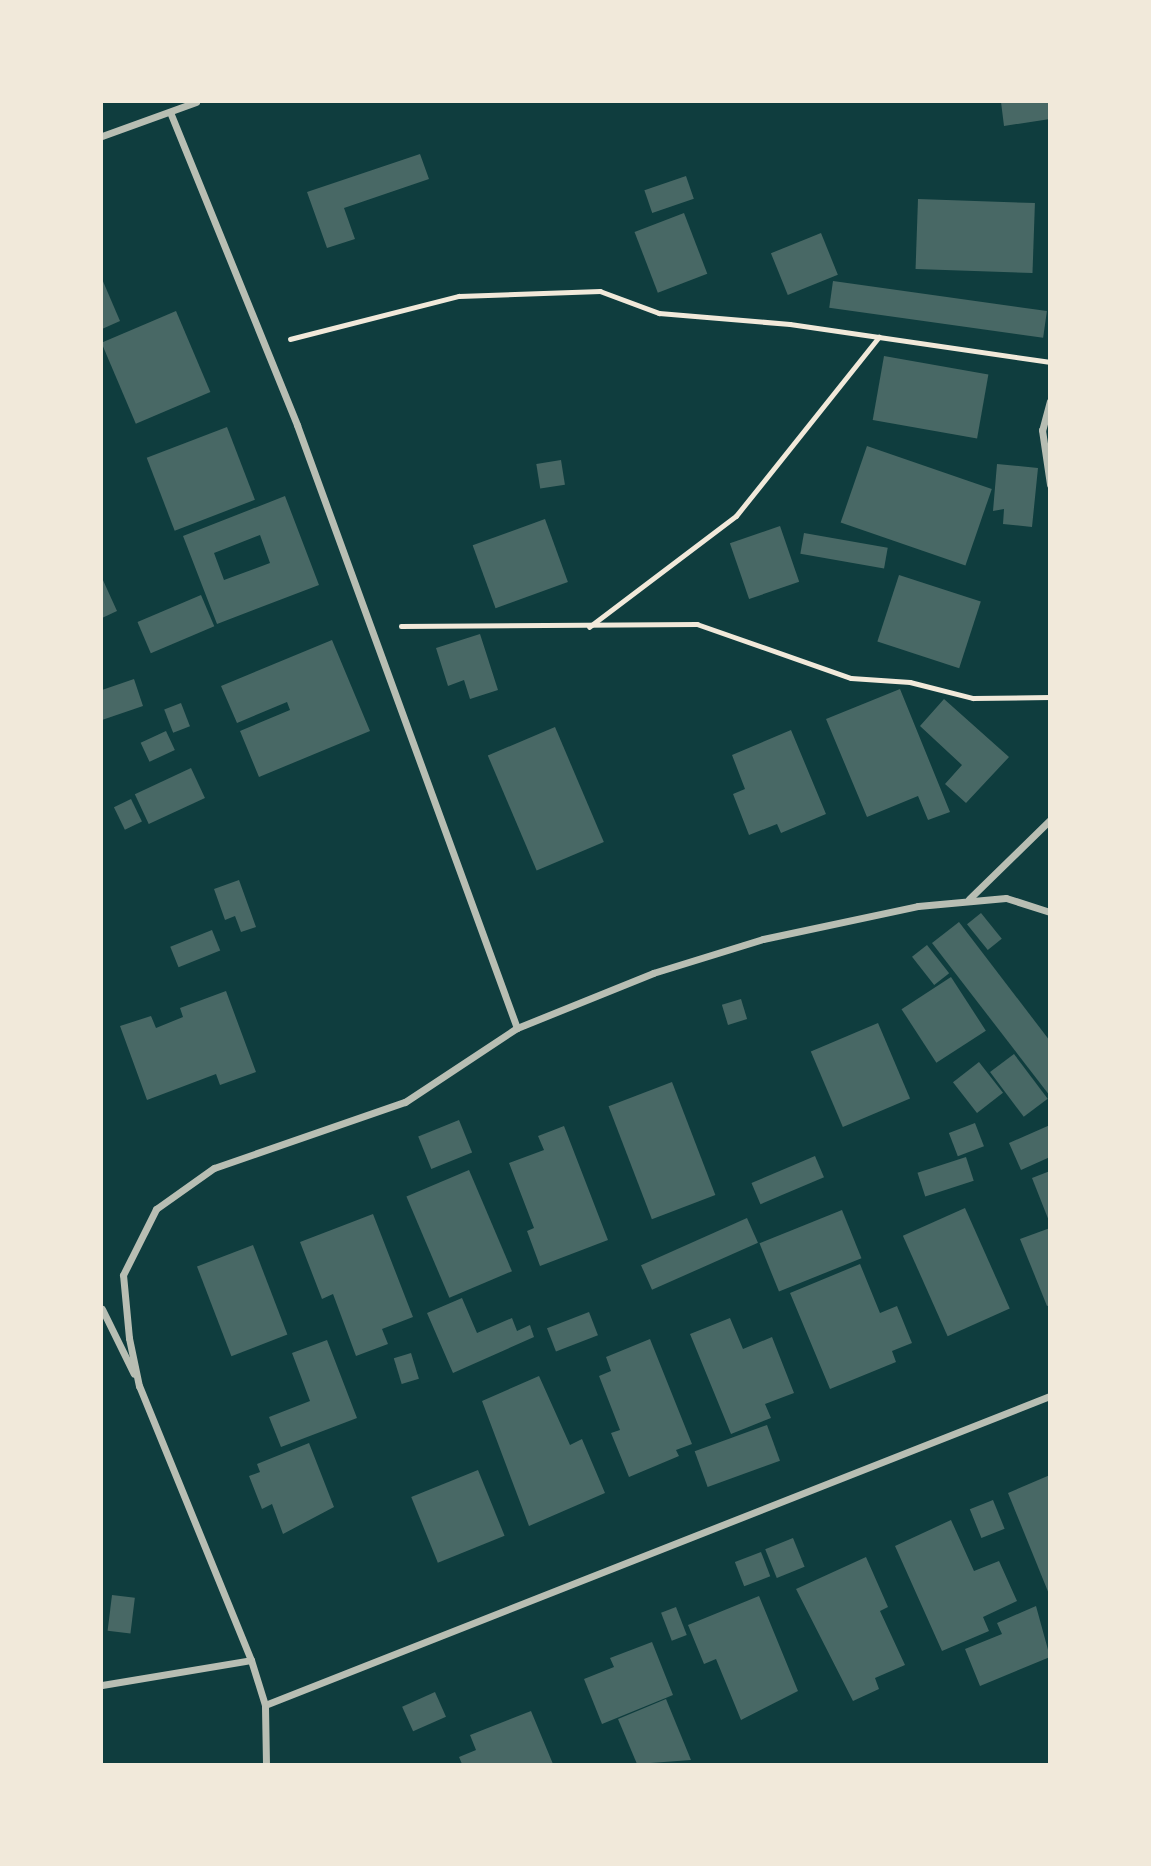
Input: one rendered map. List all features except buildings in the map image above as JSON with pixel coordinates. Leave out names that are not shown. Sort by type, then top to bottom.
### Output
[{"type":"street","points":[[102,136],[196,102]]},
{"type":"street","points":[[170,112],[372,626],[517,1028]]},
{"type":"street","points":[[1049,401],[1042,430],[1049,484]]},
{"type":"street","points":[[968,900],[1049,820]]},
{"type":"street","points":[[139,1386],[123,1275],[156,1209],[214,1168],[405,1102],[517,1028],[715,953],[844,919],[968,900],[1006,898],[1049,912]]},
{"type":"street","points":[[102,1309],[139,1386],[251,1660],[265,1705],[266,1765]]},
{"type":"street","points":[[265,1705],[1049,1396]]},
{"type":"street","points":[[102,1685],[251,1660]]},
{"type":"path","points":[[264,346],[459,296],[524,291],[600,290],[659,313],[879,337],[1049,362]]},
{"type":"path","points":[[588,627],[736,516],[879,337]]},
{"type":"path","points":[[372,626],[588,627],[697,624],[851,678],[910,682],[973,698],[1049,697]]}]
